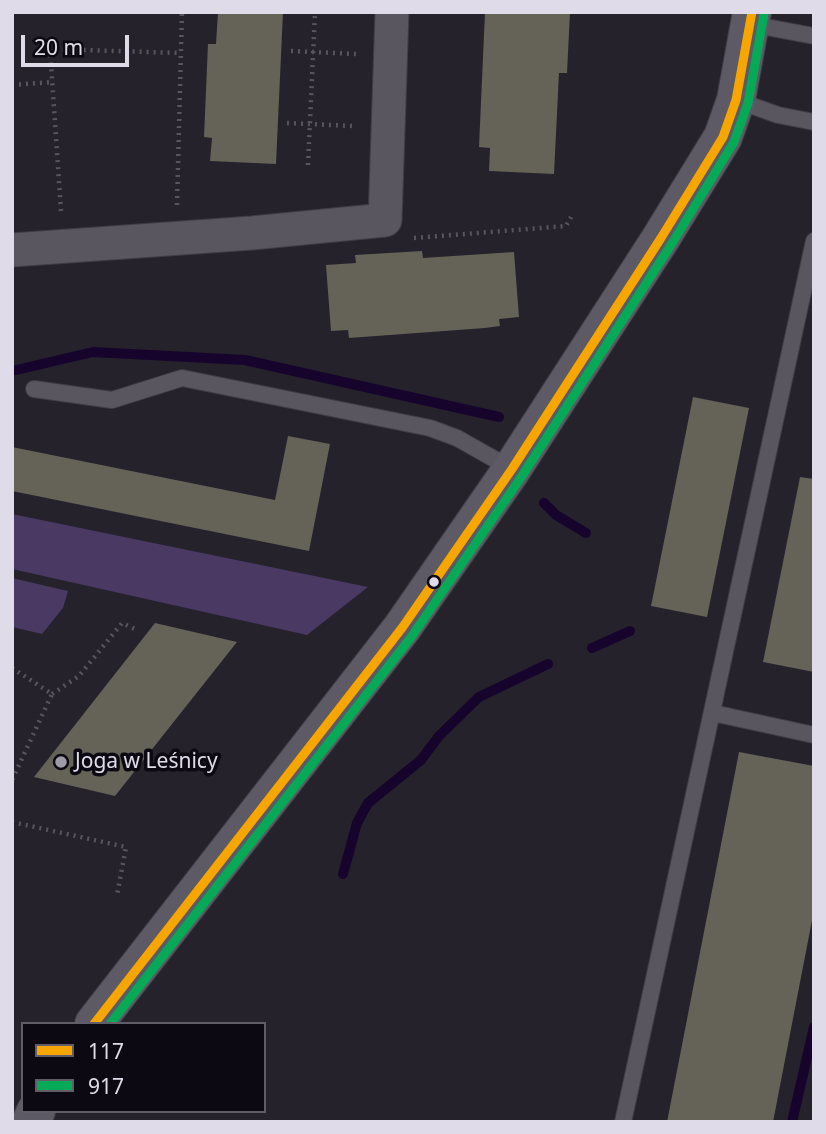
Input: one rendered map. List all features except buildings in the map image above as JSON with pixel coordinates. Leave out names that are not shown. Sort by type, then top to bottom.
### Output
[{"type":"street","points":[[12,250],[385,220],[392,12]]},
{"type":"street","points":[[96,1022],[402,628],[512,468],[661,238],[723,136],[736,100],[751,18]]},
{"type":"lane","points":[[751,18],[814,36]]},
{"type":"lane","points":[[736,100],[778,115],[814,122]]},
{"type":"lane","points":[[623,1122],[814,241]]},
{"type":"lane","points":[[34,389],[112,400],[182,378],[430,428],[457,438],[512,468]]},
{"type":"lane","points":[[713,713],[814,734]]},
{"type":"path","points":[[180,238],[176,195],[182,12]]},
{"type":"path","points":[[308,165],[315,12]]},
{"type":"path","points":[[62,224],[50,49],[181,53]]},
{"type":"path","points":[[291,51],[390,55]]},
{"type":"path","points":[[12,85],[53,82]]},
{"type":"path","points":[[287,123],[387,128]]},
{"type":"path","points":[[12,780],[52,694],[79,676],[122,623],[137,630]]},
{"type":"path","points":[[12,668],[52,694]]},
{"type":"path","points":[[12,822],[125,847],[117,895]]},
{"type":"shaded area","points":[[12,514],[368,587],[307,635],[12,569]]},
{"type":"shaded area","points":[[12,578],[68,591],[63,608],[42,634],[12,627]]},
{"type":"waterway","points":[[12,371],[93,352],[245,360],[499,417]]},
{"type":"waterway","points":[[544,503],[556,515],[586,533]]},
{"type":"waterway","points":[[592,648],[630,631]]},
{"type":"waterway","points":[[343,874],[357,823],[368,803],[421,760],[439,736],[479,697],[548,664]]},
{"type":"waterway","points":[[792,1122],[814,1027]]},
{"type":"transit line","name":"117","points":[[96,1022],[402,628],[512,469],[723,137],[736,100],[752,12]]},
{"type":"transit line","name":"917","points":[[112,1022],[412,636],[522,476],[734,142],[748,103],[764,14]]},
{"type":"place","name":"Joga w Leśnicy","points":[[61,762]]}]
